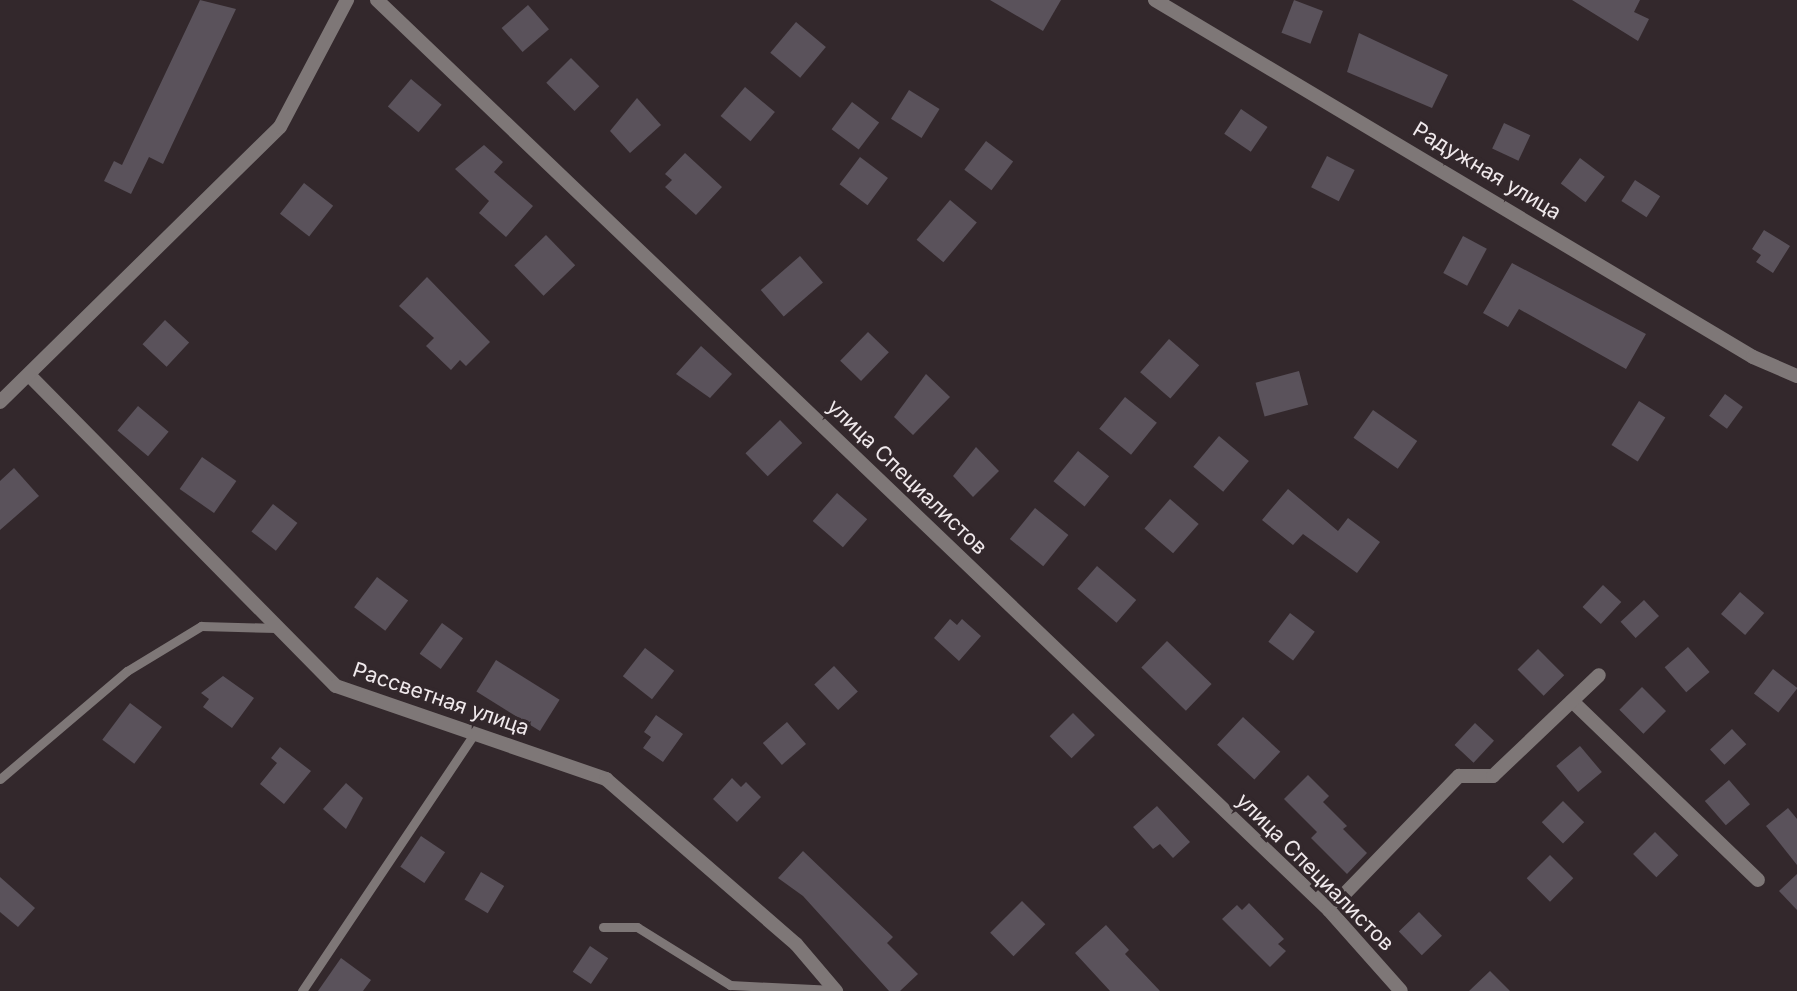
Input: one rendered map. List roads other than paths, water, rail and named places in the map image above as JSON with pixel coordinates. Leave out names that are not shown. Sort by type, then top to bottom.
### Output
[{"type":"street","points":[[0,402],[31,377],[280,127],[347,0]]},
{"type":"street","name":"улица Специалистов","points":[[377,0],[1329,910],[1401,991]]},
{"type":"street","name":"Радужная улица","points":[[1155,0],[1753,357],[1797,376]]},
{"type":"street","name":"Рассветная улица","points":[[31,377],[336,686],[606,779],[796,944],[835,990]]},
{"type":"street","points":[[1329,910],[1459,776],[1493,776],[1599,675]]},
{"type":"street","points":[[1572,701],[1758,880]]},
{"type":"lane","points":[[0,779],[127,671],[201,626],[277,628]]},
{"type":"lane","points":[[302,991],[475,733]]},
{"type":"lane","points":[[603,927],[637,927],[730,985],[835,990]]}]
